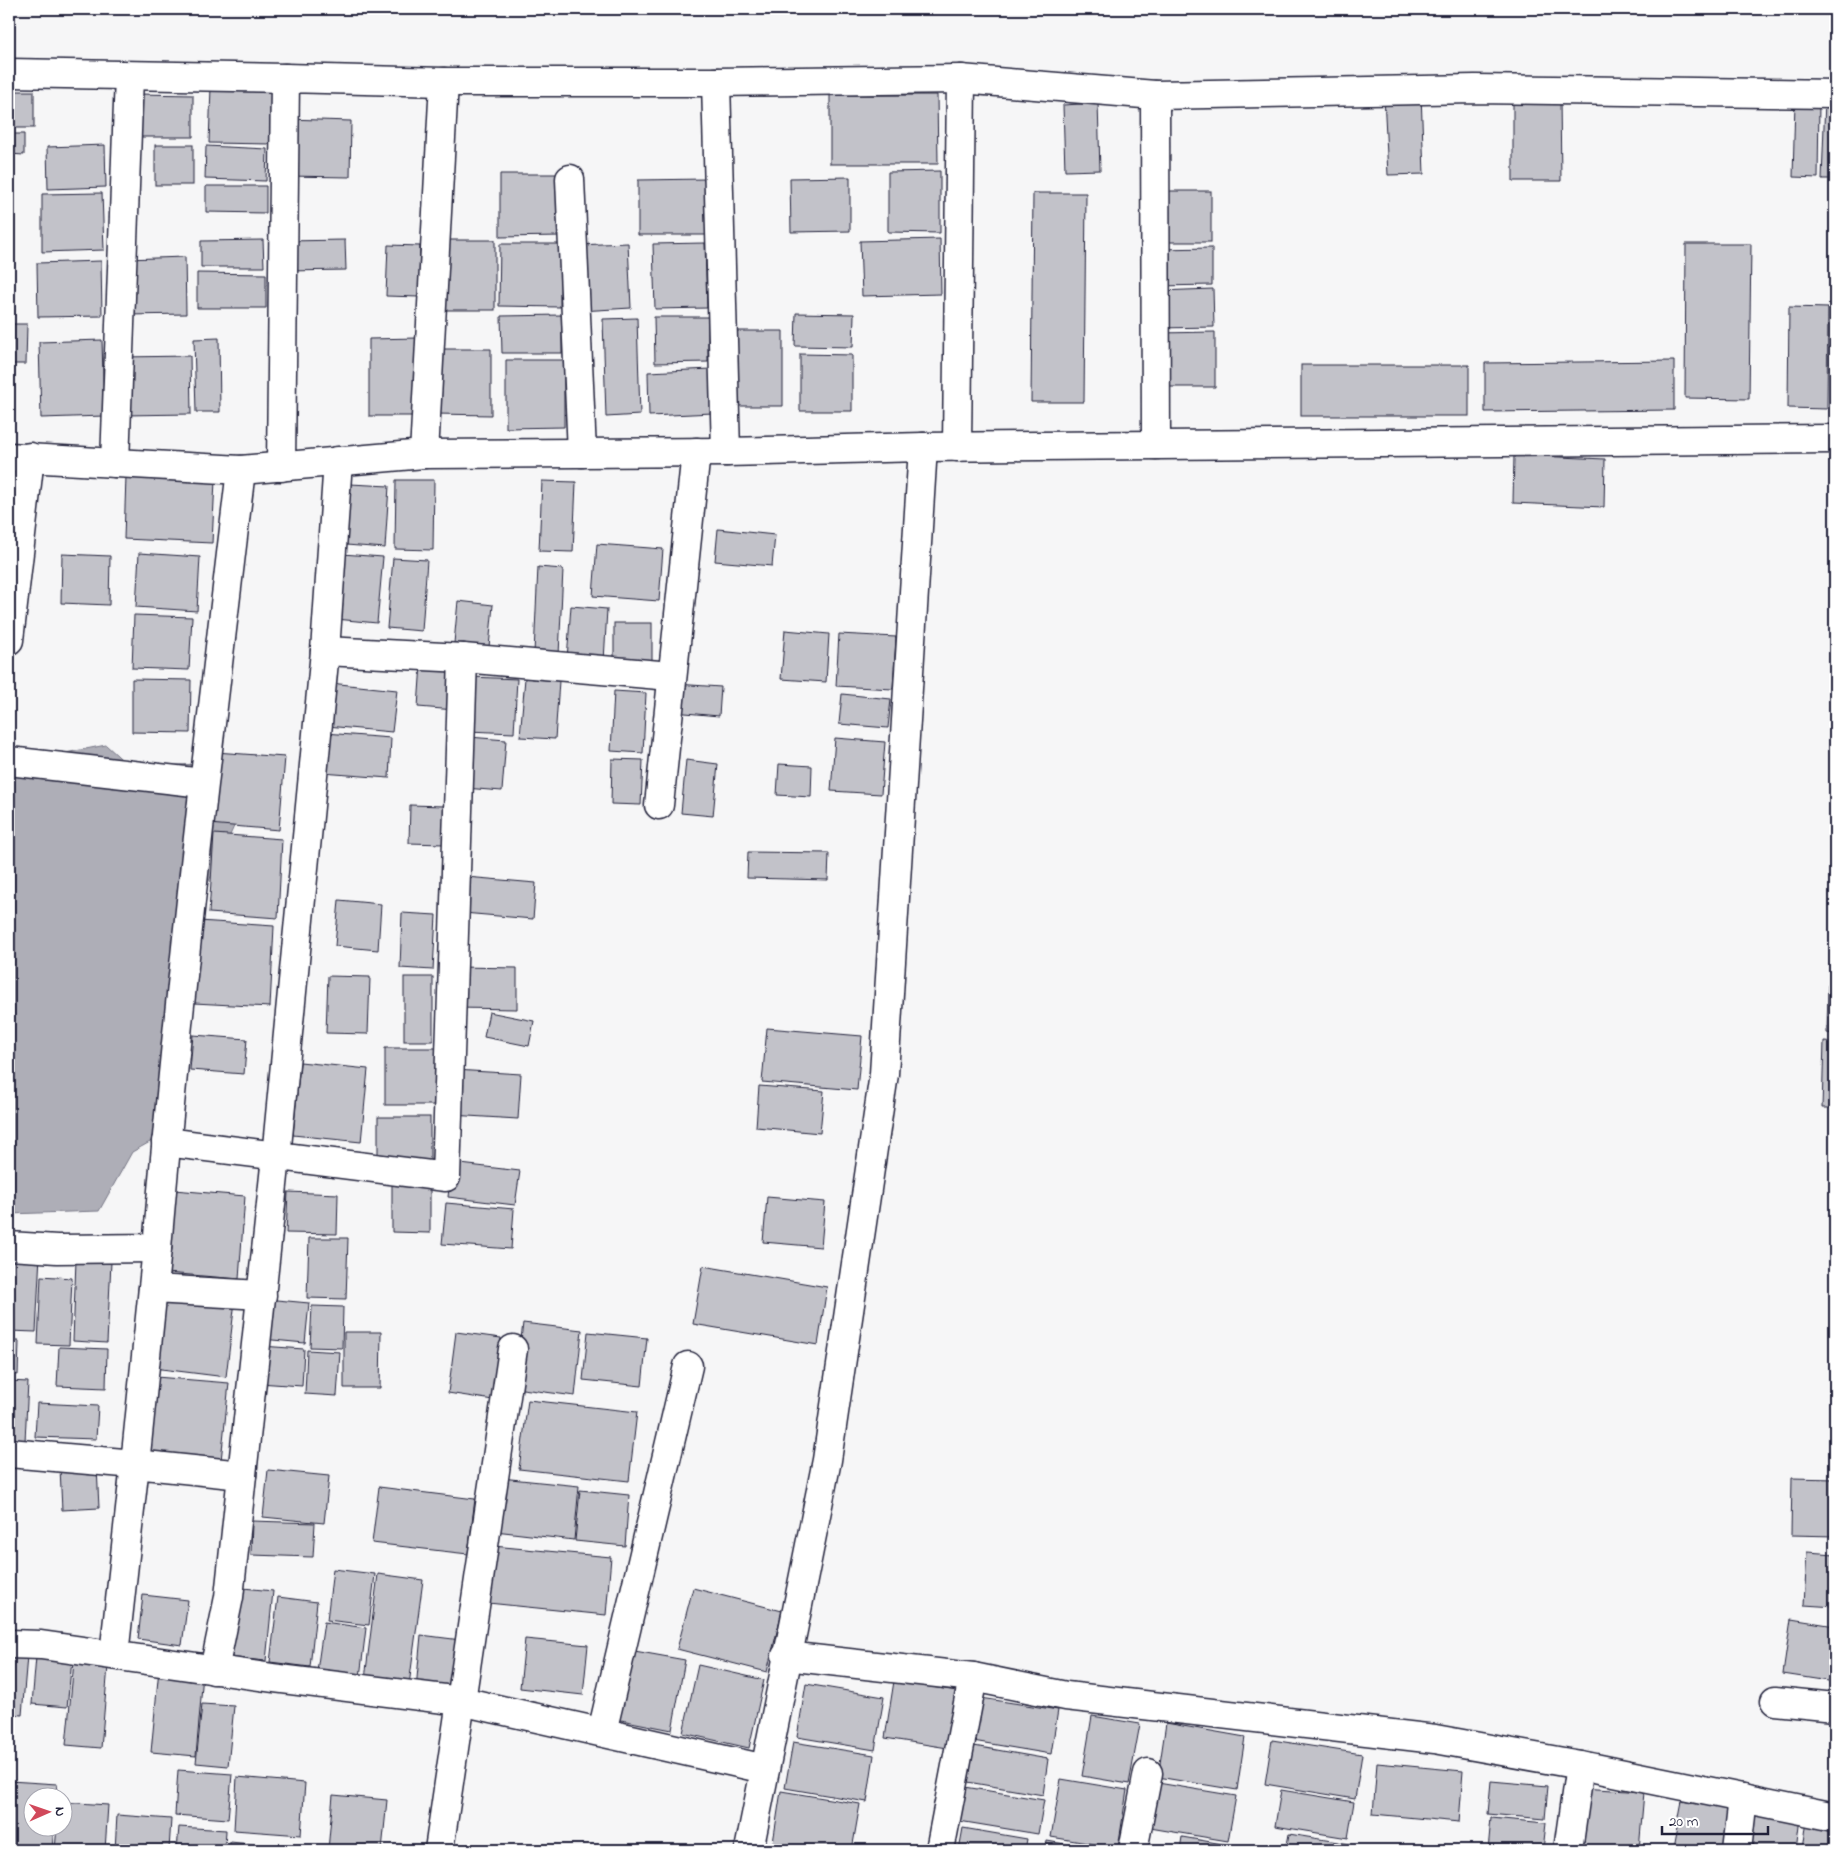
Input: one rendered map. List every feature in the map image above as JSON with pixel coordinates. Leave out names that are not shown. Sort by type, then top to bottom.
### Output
[{"type":"street","points":[[9,73],[444,82],[716,82],[961,79],[1155,95],[1475,88],[1835,94]]},
{"type":"street","points":[[115,463],[129,76]]},
{"type":"street","points":[[281,466],[285,78]]},
{"type":"street","points":[[957,447],[961,79]]},
{"type":"street","points":[[424,454],[444,82]]},
{"type":"street","points":[[716,82],[726,452]]},
{"type":"street","points":[[1155,95],[1156,445]]},
{"type":"street","points":[[570,179],[582,453]]},
{"type":"street","points":[[9,640],[19,457],[242,470],[424,454],[726,452],[923,447],[1835,439]]},
{"type":"street","points":[[749,1850],[786,1656],[827,1460],[884,1074],[923,447]]},
{"type":"street","points":[[659,805],[696,452]]},
{"type":"street","points":[[214,1670],[229,1597],[262,1295],[324,651],[338,461]]},
{"type":"street","points":[[114,1655],[153,1289],[166,1142],[203,783],[242,470]]},
{"type":"street","points":[[324,651],[463,658],[672,676]]},
{"type":"street","points":[[166,1142],[446,1177],[463,658]]},
{"type":"street","points":[[9,760],[203,783]]},
{"type":"street","points":[[9,1246],[57,1249],[157,1248]]},
{"type":"street","points":[[153,1289],[262,1295]]},
{"type":"street","points":[[438,1850],[513,1349]]},
{"type":"street","points":[[602,1732],[688,1366]]},
{"type":"street","points":[[9,1453],[242,1475]]},
{"type":"street","points":[[9,1644],[41,1645],[214,1670],[461,1700],[765,1769]]},
{"type":"street","points":[[786,1656],[973,1677],[1066,1696],[1435,1739],[1580,1765],[1835,1818]]},
{"type":"street","points":[[940,1850],[973,1677]]},
{"type":"street","points":[[1775,1701],[1835,1707]]},
{"type":"street","points":[[1568,1850],[1580,1765]]},
{"type":"street","points":[[1133,1850],[1148,1773]]},
{"type":"street","points":[[1737,1850],[1744,1798]]},
{"type":"shaded area","points":[[106,745],[130,767],[200,764],[236,822],[193,916],[171,940],[177,1127],[132,1152],[99,1211],[9,1214],[9,764]]},
{"type":"building","points":[[211,87],[272,89],[271,144],[209,143]]},
{"type":"building","points":[[9,91],[34,91],[34,128],[9,128]]},
{"type":"building","points":[[138,94],[193,95],[193,137],[137,137]]},
{"type":"building","points":[[1421,94],[1424,174],[1388,175],[1384,96]]},
{"type":"building","points":[[830,95],[937,95],[938,164],[830,164]]},
{"type":"building","points":[[1560,98],[1561,181],[1513,181],[1513,99]]},
{"type":"building","points":[[1825,100],[1835,100],[1835,179],[1822,179]]},
{"type":"building","points":[[1795,101],[1819,101],[1818,178],[1793,177]]},
{"type":"building","points":[[1098,103],[1100,170],[1065,171],[1063,105]]},
{"type":"building","points":[[287,119],[351,121],[350,177],[286,176]]},
{"type":"building","points":[[9,134],[24,134],[24,155],[9,154]]},
{"type":"building","points":[[105,145],[106,187],[48,189],[47,147]]},
{"type":"building","points":[[155,145],[193,145],[193,185],[155,185]]},
{"type":"building","points":[[206,146],[267,149],[266,181],[205,179]]},
{"type":"building","points":[[940,171],[940,233],[888,232],[888,172]]},
{"type":"building","points":[[500,174],[560,174],[561,236],[500,237]]},
{"type":"building","points":[[850,177],[850,231],[791,232],[790,178]]},
{"type":"building","points":[[706,179],[707,235],[638,235],[638,180]]},
{"type":"building","points":[[206,186],[266,186],[266,213],[206,212]]},
{"type":"building","points":[[1162,191],[1211,191],[1211,242],[1162,242]]},
{"type":"building","points":[[102,193],[104,250],[42,252],[42,194]]},
{"type":"building","points":[[1033,193],[1086,193],[1084,402],[1031,402]]},
{"type":"building","points":[[940,239],[941,294],[862,296],[860,241]]},
{"type":"building","points":[[263,240],[264,267],[201,267],[201,241]]},
{"type":"building","points":[[345,240],[346,270],[287,271],[286,241]]},
{"type":"building","points":[[440,240],[495,240],[495,310],[440,310]]},
{"type":"building","points":[[628,243],[631,308],[580,311],[576,245]]},
{"type":"building","points":[[705,243],[707,308],[655,309],[653,244]]},
{"type":"building","points":[[500,244],[561,244],[560,307],[499,306]]},
{"type":"building","points":[[1686,244],[1751,244],[1749,399],[1685,398]]},
{"type":"building","points":[[388,245],[420,246],[419,297],[386,296]]},
{"type":"building","points":[[1212,248],[1212,285],[1158,286],[1158,249]]},
{"type":"building","points":[[185,257],[186,314],[127,315],[126,259]]},
{"type":"building","points":[[101,261],[102,316],[38,317],[37,263]]},
{"type":"building","points":[[197,273],[266,274],[266,308],[197,308]]},
{"type":"building","points":[[1213,289],[1214,327],[1159,328],[1159,291]]},
{"type":"building","points":[[1789,307],[1828,308],[1827,409],[1788,408]]},
{"type":"building","points":[[796,313],[854,314],[853,347],[795,346]]},
{"type":"building","points":[[562,315],[562,353],[502,353],[501,316]]},
{"type":"building","points":[[654,317],[708,317],[708,362],[655,363]]},
{"type":"building","points":[[637,318],[640,415],[606,417],[603,319]]},
{"type":"building","points":[[9,324],[27,324],[26,364],[9,364]]},
{"type":"building","points":[[734,331],[783,331],[783,406],[735,406]]},
{"type":"building","points":[[1215,332],[1215,387],[1160,387],[1160,333]]},
{"type":"building","points":[[219,338],[220,412],[196,412],[194,339]]},
{"type":"building","points":[[418,338],[418,416],[369,416],[369,339]]},
{"type":"building","points":[[102,340],[104,416],[41,418],[39,342]]},
{"type":"building","points":[[436,349],[491,349],[491,415],[436,414]]},
{"type":"building","points":[[800,354],[852,355],[852,411],[800,411]]},
{"type":"building","points":[[190,356],[191,414],[124,415],[122,357]]},
{"type":"building","points":[[506,360],[564,360],[564,427],[506,428]]},
{"type":"building","points":[[1674,361],[1674,410],[1485,412],[1485,363]]},
{"type":"building","points":[[1301,365],[1469,365],[1469,416],[1301,416]]},
{"type":"building","points":[[711,369],[713,413],[649,416],[648,372]]},
{"type":"building","points":[[1514,455],[1605,459],[1604,507],[1513,503]]},
{"type":"building","points":[[126,476],[215,480],[212,543],[124,539]]},
{"type":"building","points":[[396,480],[434,480],[433,550],[395,549]]},
{"type":"building","points":[[542,481],[576,482],[573,552],[539,551]]},
{"type":"building","points":[[350,484],[389,486],[385,548],[346,545]]},
{"type":"building","points":[[718,529],[775,535],[772,566],[715,561]]},
{"type":"building","points":[[597,544],[663,549],[659,601],[593,596]]},
{"type":"building","points":[[139,553],[200,557],[197,611],[136,607]]},
{"type":"building","points":[[62,554],[110,556],[109,605],[61,603]]},
{"type":"building","points":[[342,554],[383,557],[377,623],[336,619]]},
{"type":"building","points":[[393,558],[427,560],[422,631],[387,628]]},
{"type":"building","points":[[538,567],[563,569],[559,655],[534,653]]},
{"type":"building","points":[[458,601],[493,605],[489,647],[454,643]]},
{"type":"building","points":[[571,606],[607,609],[604,661],[567,659]]},
{"type":"building","points":[[134,615],[192,617],[189,670],[132,668]]},
{"type":"building","points":[[614,623],[652,623],[652,663],[614,663]]},
{"type":"building","points":[[785,630],[829,634],[826,682],[781,679]]},
{"type":"building","points":[[839,634],[896,637],[893,689],[836,686]]},
{"type":"building","points":[[421,664],[459,666],[455,710],[418,707]]},
{"type":"building","points":[[471,677],[517,679],[514,733],[468,731]]},
{"type":"building","points":[[525,678],[559,681],[555,739],[520,737]]},
{"type":"building","points":[[132,679],[191,680],[190,733],[132,732]]},
{"type":"building","points":[[330,683],[397,690],[392,732],[327,726]]},
{"type":"building","points":[[676,684],[721,687],[719,716],[674,712]]},
{"type":"building","points":[[614,691],[646,693],[643,753],[611,751]]},
{"type":"building","points":[[842,694],[891,699],[888,728],[839,724]]},
{"type":"building","points":[[325,733],[391,738],[389,778],[322,773]]},
{"type":"building","points":[[469,737],[506,740],[502,791],[465,788]]},
{"type":"building","points":[[835,738],[885,742],[881,794],[831,791]]},
{"type":"building","points":[[215,752],[285,757],[279,830],[209,824]]},
{"type":"building","points":[[612,759],[643,760],[641,805],[611,804]]},
{"type":"building","points":[[686,760],[718,764],[713,816],[681,813]]},
{"type":"building","points":[[779,764],[812,766],[811,797],[777,795]]},
{"type":"building","points":[[410,805],[444,806],[443,844],[409,843]]},
{"type":"building","points":[[214,834],[282,839],[278,918],[209,913]]},
{"type":"building","points":[[748,852],[829,853],[828,880],[747,878]]},
{"type":"building","points":[[466,877],[536,883],[533,919],[463,913]]},
{"type":"building","points":[[339,900],[381,904],[378,950],[335,946]]},
{"type":"building","points":[[402,913],[436,915],[433,970],[400,968]]},
{"type":"building","points":[[199,921],[274,926],[270,1007],[194,1003]]},
{"type":"building","points":[[458,967],[517,968],[517,1009],[457,1008]]},
{"type":"building","points":[[328,976],[370,977],[368,1034],[326,1033]]},
{"type":"building","points":[[404,977],[433,977],[433,1041],[404,1041]]},
{"type":"building","points":[[1828,985],[1835,985],[1835,1034],[1827,1033]]},
{"type":"building","points":[[489,1012],[534,1021],[529,1046],[484,1037]]},
{"type":"building","points":[[767,1028],[862,1036],[857,1090],[762,1082]]},
{"type":"building","points":[[193,1035],[247,1039],[244,1074],[190,1070]]},
{"type":"building","points":[[1824,1041],[1835,1042],[1835,1108],[1822,1108]]},
{"type":"building","points":[[385,1048],[437,1048],[436,1105],[385,1105]]},
{"type":"building","points":[[300,1062],[368,1069],[361,1142],[293,1135]]},
{"type":"building","points":[[455,1070],[521,1074],[518,1119],[451,1115]]},
{"type":"building","points":[[759,1086],[824,1091],[820,1133],[756,1127]]},
{"type":"building","points":[[378,1117],[430,1117],[430,1162],[378,1162]]},
{"type":"building","points":[[452,1163],[520,1171],[515,1205],[448,1197]]},
{"type":"building","points":[[392,1180],[430,1180],[430,1233],[392,1232]]},
{"type":"building","points":[[162,1189],[245,1196],[239,1279],[155,1272]]},
{"type":"building","points":[[288,1192],[338,1194],[337,1234],[286,1233]]},
{"type":"building","points":[[767,1197],[825,1202],[821,1247],[763,1242]]},
{"type":"building","points":[[446,1203],[514,1209],[511,1249],[442,1244]]},
{"type":"building","points":[[309,1238],[348,1238],[346,1299],[307,1298]]},
{"type":"building","points":[[12,1253],[40,1255],[36,1332],[9,1331]]},
{"type":"building","points":[[76,1260],[111,1262],[107,1343],[73,1341]]},
{"type":"building","points":[[703,1266],[827,1287],[818,1345],[693,1324]]},
{"type":"building","points":[[41,1276],[72,1278],[69,1345],[38,1344]]},
{"type":"building","points":[[162,1292],[235,1301],[226,1377],[153,1368]]},
{"type":"building","points":[[266,1299],[309,1303],[305,1343],[262,1339]]},
{"type":"building","points":[[312,1306],[343,1307],[342,1348],[310,1347]]},
{"type":"building","points":[[523,1323],[582,1330],[575,1396],[515,1388]]},
{"type":"building","points":[[344,1332],[381,1332],[380,1388],[344,1388]]},
{"type":"building","points":[[456,1332],[501,1338],[493,1400],[448,1393]]},
{"type":"building","points":[[588,1332],[647,1338],[642,1386],[583,1380]]},
{"type":"building","points":[[9,1341],[19,1341],[18,1375],[9,1374]]},
{"type":"building","points":[[261,1346],[304,1349],[302,1386],[259,1383]]},
{"type":"building","points":[[59,1347],[107,1349],[106,1388],[57,1386]]},
{"type":"building","points":[[307,1350],[340,1352],[337,1396],[305,1394]]},
{"type":"building","points":[[156,1377],[229,1383],[221,1461],[149,1454]]},
{"type":"building","points":[[9,1381],[28,1382],[25,1441],[9,1440]]},
{"type":"building","points":[[528,1400],[637,1412],[629,1481],[519,1469]]},
{"type":"building","points":[[37,1403],[98,1406],[96,1439],[35,1437]]},
{"type":"building","points":[[97,1467],[99,1508],[62,1510],[60,1468]]},
{"type":"building","points":[[268,1470],[329,1476],[324,1523],[263,1517]]},
{"type":"building","points":[[501,1478],[579,1486],[574,1540],[495,1531]]},
{"type":"building","points":[[1792,1478],[1835,1479],[1835,1536],[1791,1535]]},
{"type":"building","points":[[379,1487],[475,1499],[468,1554],[372,1543]]},
{"type":"building","points":[[580,1490],[629,1495],[625,1546],[575,1541]]},
{"type":"building","points":[[252,1521],[315,1523],[313,1557],[251,1555]]},
{"type":"building","points":[[493,1546],[611,1557],[606,1615],[488,1603]]},
{"type":"building","points":[[1807,1552],[1835,1554],[1835,1607],[1804,1605]]},
{"type":"building","points":[[333,1569],[375,1574],[369,1625],[327,1620]]},
{"type":"building","points":[[378,1574],[423,1580],[409,1685],[365,1679]]},
{"type":"building","points":[[9,1582],[12,1582],[9,1636]]},
{"type":"building","points":[[233,1587],[273,1591],[266,1661],[226,1657]]},
{"type":"building","points":[[693,1588],[782,1611],[767,1672],[677,1649]]},
{"type":"building","points":[[143,1595],[188,1600],[182,1645],[138,1639]]},
{"type":"building","points":[[278,1597],[317,1602],[310,1667],[270,1662]]},
{"type":"building","points":[[1791,1619],[1835,1626],[1835,1682],[1783,1674]]},
{"type":"building","points":[[324,1622],[366,1628],[360,1677],[317,1671]]},
{"type":"building","points":[[421,1635],[461,1640],[455,1693],[416,1689]]},
{"type":"building","points":[[525,1639],[588,1645],[583,1695],[520,1688]]},
{"type":"building","points":[[629,1650],[685,1660],[672,1730],[616,1719]]},
{"type":"building","points":[[9,1654],[27,1656],[22,1715],[9,1714]]},
{"type":"building","points":[[36,1657],[72,1660],[67,1707],[32,1704]]},
{"type":"building","points":[[74,1662],[108,1666],[101,1748],[66,1745]]},
{"type":"building","points":[[698,1665],[764,1680],[749,1748],[683,1733]]},
{"type":"building","points":[[159,1669],[203,1674],[196,1756],[151,1752]]},
{"type":"building","points":[[894,1681],[963,1692],[954,1749],[885,1738]]},
{"type":"building","points":[[806,1684],[884,1697],[875,1750],[797,1737]]},
{"type":"building","points":[[981,1698],[1058,1710],[1051,1754],[973,1741]]},
{"type":"building","points":[[202,1704],[234,1706],[228,1766],[196,1763]]},
{"type":"building","points":[[1092,1716],[1140,1724],[1129,1784],[1082,1776]]},
{"type":"building","points":[[1166,1723],[1245,1737],[1237,1790],[1158,1777]]},
{"type":"building","points":[[1272,1740],[1362,1754],[1355,1799],[1265,1784]]},
{"type":"building","points":[[793,1742],[874,1755],[867,1802],[785,1788]]},
{"type":"building","points":[[974,1746],[1048,1759],[1043,1795],[968,1782]]},
{"type":"building","points":[[1377,1763],[1463,1771],[1459,1822],[1373,1814]]},
{"type":"building","points":[[178,1770],[232,1774],[228,1819],[175,1815]]},
{"type":"building","points":[[237,1777],[305,1783],[301,1835],[234,1830]]},
{"type":"building","points":[[1061,1779],[1127,1790],[1118,1848],[1051,1837]]},
{"type":"building","points":[[10,1781],[57,1784],[57,1786],[22,1786],[22,1836],[53,1836],[52,1850],[9,1850]]},
{"type":"building","points":[[1491,1781],[1548,1786],[1545,1819],[1488,1814]]},
{"type":"building","points":[[1158,1783],[1236,1796],[1228,1841],[1150,1828]]},
{"type":"building","points":[[959,1786],[1044,1800],[1038,1834],[953,1820]]},
{"type":"building","points":[[1582,1788],[1644,1792],[1639,1850],[1578,1850]]},
{"type":"building","points":[[1281,1790],[1354,1802],[1348,1838],[1275,1826]]},
{"type":"building","points":[[781,1791],[860,1804],[852,1850],[772,1849]]},
{"type":"building","points":[[333,1795],[387,1800],[382,1850],[328,1850]]},
{"type":"building","points":[[1682,1801],[1737,1811],[1731,1850],[1683,1850],[1673,1848]]},
{"type":"building","points":[[72,1803],[108,1805],[105,1850],[55,1850],[56,1836],[72,1836]]},
{"type":"building","points":[[1750,1812],[1800,1818],[1796,1850],[1746,1850]]},
{"type":"building","points":[[117,1815],[171,1819],[169,1850],[115,1850]]},
{"type":"building","points":[[1491,1818],[1546,1823],[1543,1850],[1488,1850]]},
{"type":"building","points":[[1807,1819],[1835,1822],[1835,1850],[1803,1850]]},
{"type":"building","points":[[179,1827],[226,1830],[225,1850],[177,1850]]},
{"type":"building","points":[[963,1828],[1027,1839],[1025,1850],[959,1850]]},
{"type":"building","points":[[1289,1834],[1350,1844],[1349,1850],[1286,1850]]},
{"type":"building","points":[[1182,1837],[1240,1847],[1239,1850],[1180,1850]]},
{"type":"building","points":[[1047,1841],[1100,1850],[1046,1850]]},
{"type":"building","points":[[230,1842],[281,1847],[281,1850],[230,1850]]}]
